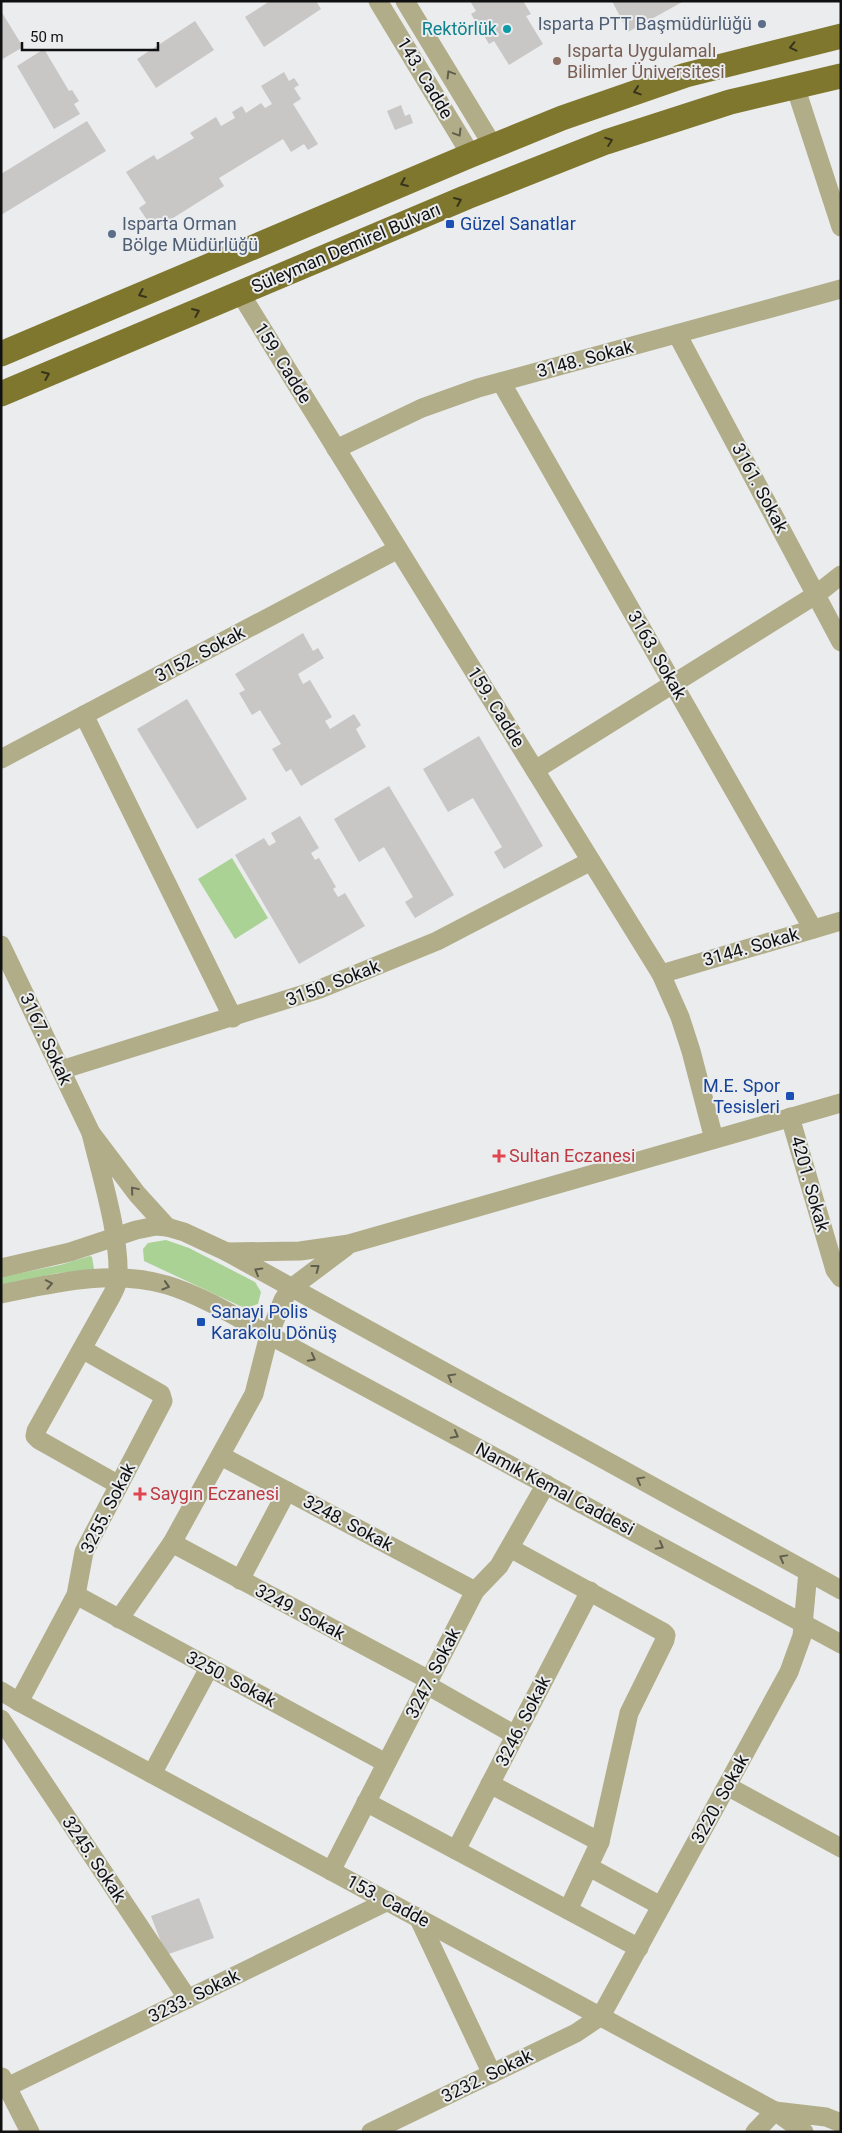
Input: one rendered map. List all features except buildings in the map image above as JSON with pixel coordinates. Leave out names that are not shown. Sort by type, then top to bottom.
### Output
[{"type":"main road","points":[[1,354],[482,150],[608,101],[686,75],[841,36]]},
{"type":"main road","name":"Süleyman Demirel Bulvarı","points":[[1,394],[467,197],[606,142],[730,102],[841,76]]},
{"type":"street","name":"143. Cadde","points":[[378,1],[482,150]]},
{"type":"street","name":"143. Cadde","points":[[405,1],[482,150]]},
{"type":"street","points":[[795,86],[841,227]]},
{"type":"street","name":"3148. Sokak","points":[[336,449],[422,408],[478,388],[841,289]]},
{"type":"street","name":"159. Cadde","points":[[240,293],[661,974],[680,1017],[691,1051],[714,1139]]},
{"type":"street","name":"3161. Sokak","points":[[677,334],[841,642]]},
{"type":"street","name":"3163. Sokak","points":[[501,382],[813,929]]},
{"type":"street","name":"3152. Sokak","points":[[1,759],[398,549]]},
{"type":"street","points":[[535,770],[817,594],[841,575]]},
{"type":"street","points":[[84,715],[233,1018]]},
{"type":"street","name":"3150. Sokak","points":[[61,1070],[312,992],[437,941],[591,861]]},
{"type":"street","name":"3144. Sokak","points":[[661,974],[841,921]]},
{"type":"street","name":"3167. Sokak","points":[[1,945],[90,1133],[114,1237],[118,1278]]},
{"type":"street","points":[[226,1252],[300,1251],[349,1244],[841,1102]]},
{"type":"street","name":"4201. Sokak","points":[[790,1117],[835,1270],[841,1278]]},
{"type":"street","name":"3167. Sokak","points":[[90,1133],[124,1179],[167,1226]]},
{"type":"street","points":[[1,1268],[70,1252],[146,1227],[167,1226],[198,1238],[226,1252],[290,1289],[841,1590]]},
{"type":"street","points":[[119,1619],[172,1543],[254,1394],[269,1335],[278,1310],[290,1289],[349,1244]]},
{"type":"street","points":[[118,1278],[112,1295],[36,1431],[35,1436],[119,1485]]},
{"type":"street","name":"Namık Kemal Caddesi","points":[[1,1294],[66,1281],[118,1278],[168,1286],[214,1306],[269,1335],[841,1644]]},
{"type":"street","name":"3255. Sokak","points":[[19,1702],[76,1595],[84,1552],[163,1401],[163,1397],[82,1349]]},
{"type":"street","name":"3248. Sokak","points":[[221,1456],[475,1591]]},
{"type":"street","name":"3247. Sokak","points":[[331,1870],[475,1591],[495,1573],[546,1484]]},
{"type":"street","points":[[240,1580],[287,1491]]},
{"type":"street","name":"3249. Sokak","points":[[172,1543],[428,1682],[515,1734]]},
{"type":"street","points":[[510,1548],[666,1635],[627,1719],[600,1842],[568,1910]]},
{"type":"street","name":"3220. Sokak","points":[[601,2016],[789,1672],[798,1651],[804,1624],[808,1572]]},
{"type":"street","name":"3246. Sokak","points":[[456,1850],[590,1591]]},
{"type":"street","name":"3250. Sokak","points":[[76,1595],[386,1764]]},
{"type":"street","points":[[152,1774],[209,1668]]},
{"type":"street","name":"153. Cadde","points":[[1,1691],[775,2110],[804,2132]]},
{"type":"street","name":"3245. Sokak","points":[[1,1719],[188,1999]]},
{"type":"street","points":[[490,1784],[600,1842]]},
{"type":"street","points":[[727,1786],[841,1848]]},
{"type":"street","points":[[366,1802],[639,1948]]},
{"type":"street","points":[[589,1867],[661,1906]]},
{"type":"street","name":"3233. Sokak","points":[[4,2084],[188,1999],[388,1901]]},
{"type":"street","points":[[418,1918],[492,2074]]},
{"type":"street","name":"3232. Sokak","points":[[373,2131],[576,2033],[601,2016]]},
{"type":"street","points":[[4,2084],[30,2132]]},
{"type":"street","points":[[755,2132],[775,2110]]},
{"type":"street","name":"153. Cadde","points":[[775,2110],[826,2117],[841,2123]]},
{"type":"green space","points":[[232,858],[268,918],[235,939],[198,879]]},
{"type":"green space","points":[[166,1240],[189,1248],[255,1282],[261,1292],[258,1304],[246,1308],[240,1306],[144,1261],[143,1249],[148,1243]]},
{"type":"green space","points":[[92,1257],[93,1271],[58,1273],[1,1285],[1,1277],[60,1265]]},
{"type":"place","name":"Isparta PTT Başmüdürlüğü","points":[[762,24]]},
{"type":"place","name":"Rektörlük","points":[[507,29]]},
{"type":"place","name":"Isparta Uygulamalı Bilimler Üniversitesi","points":[[557,61]]},
{"type":"place","name":"Güzel Sanatlar","points":[[450,224]]},
{"type":"place","name":"Isparta Orman Bölge Müdürlüğü","points":[[112,234]]},
{"type":"place","name":"M.E. Spor Tesisleri","points":[[790,1096]]},
{"type":"place","name":"Sultan Eczanesi","points":[[499,1156]]},
{"type":"place","name":"Sanayi Polis Karakolu Dönüş","points":[[201,1322]]},
{"type":"place","name":"Saygın Eczanesi","points":[[140,1494]]}]
